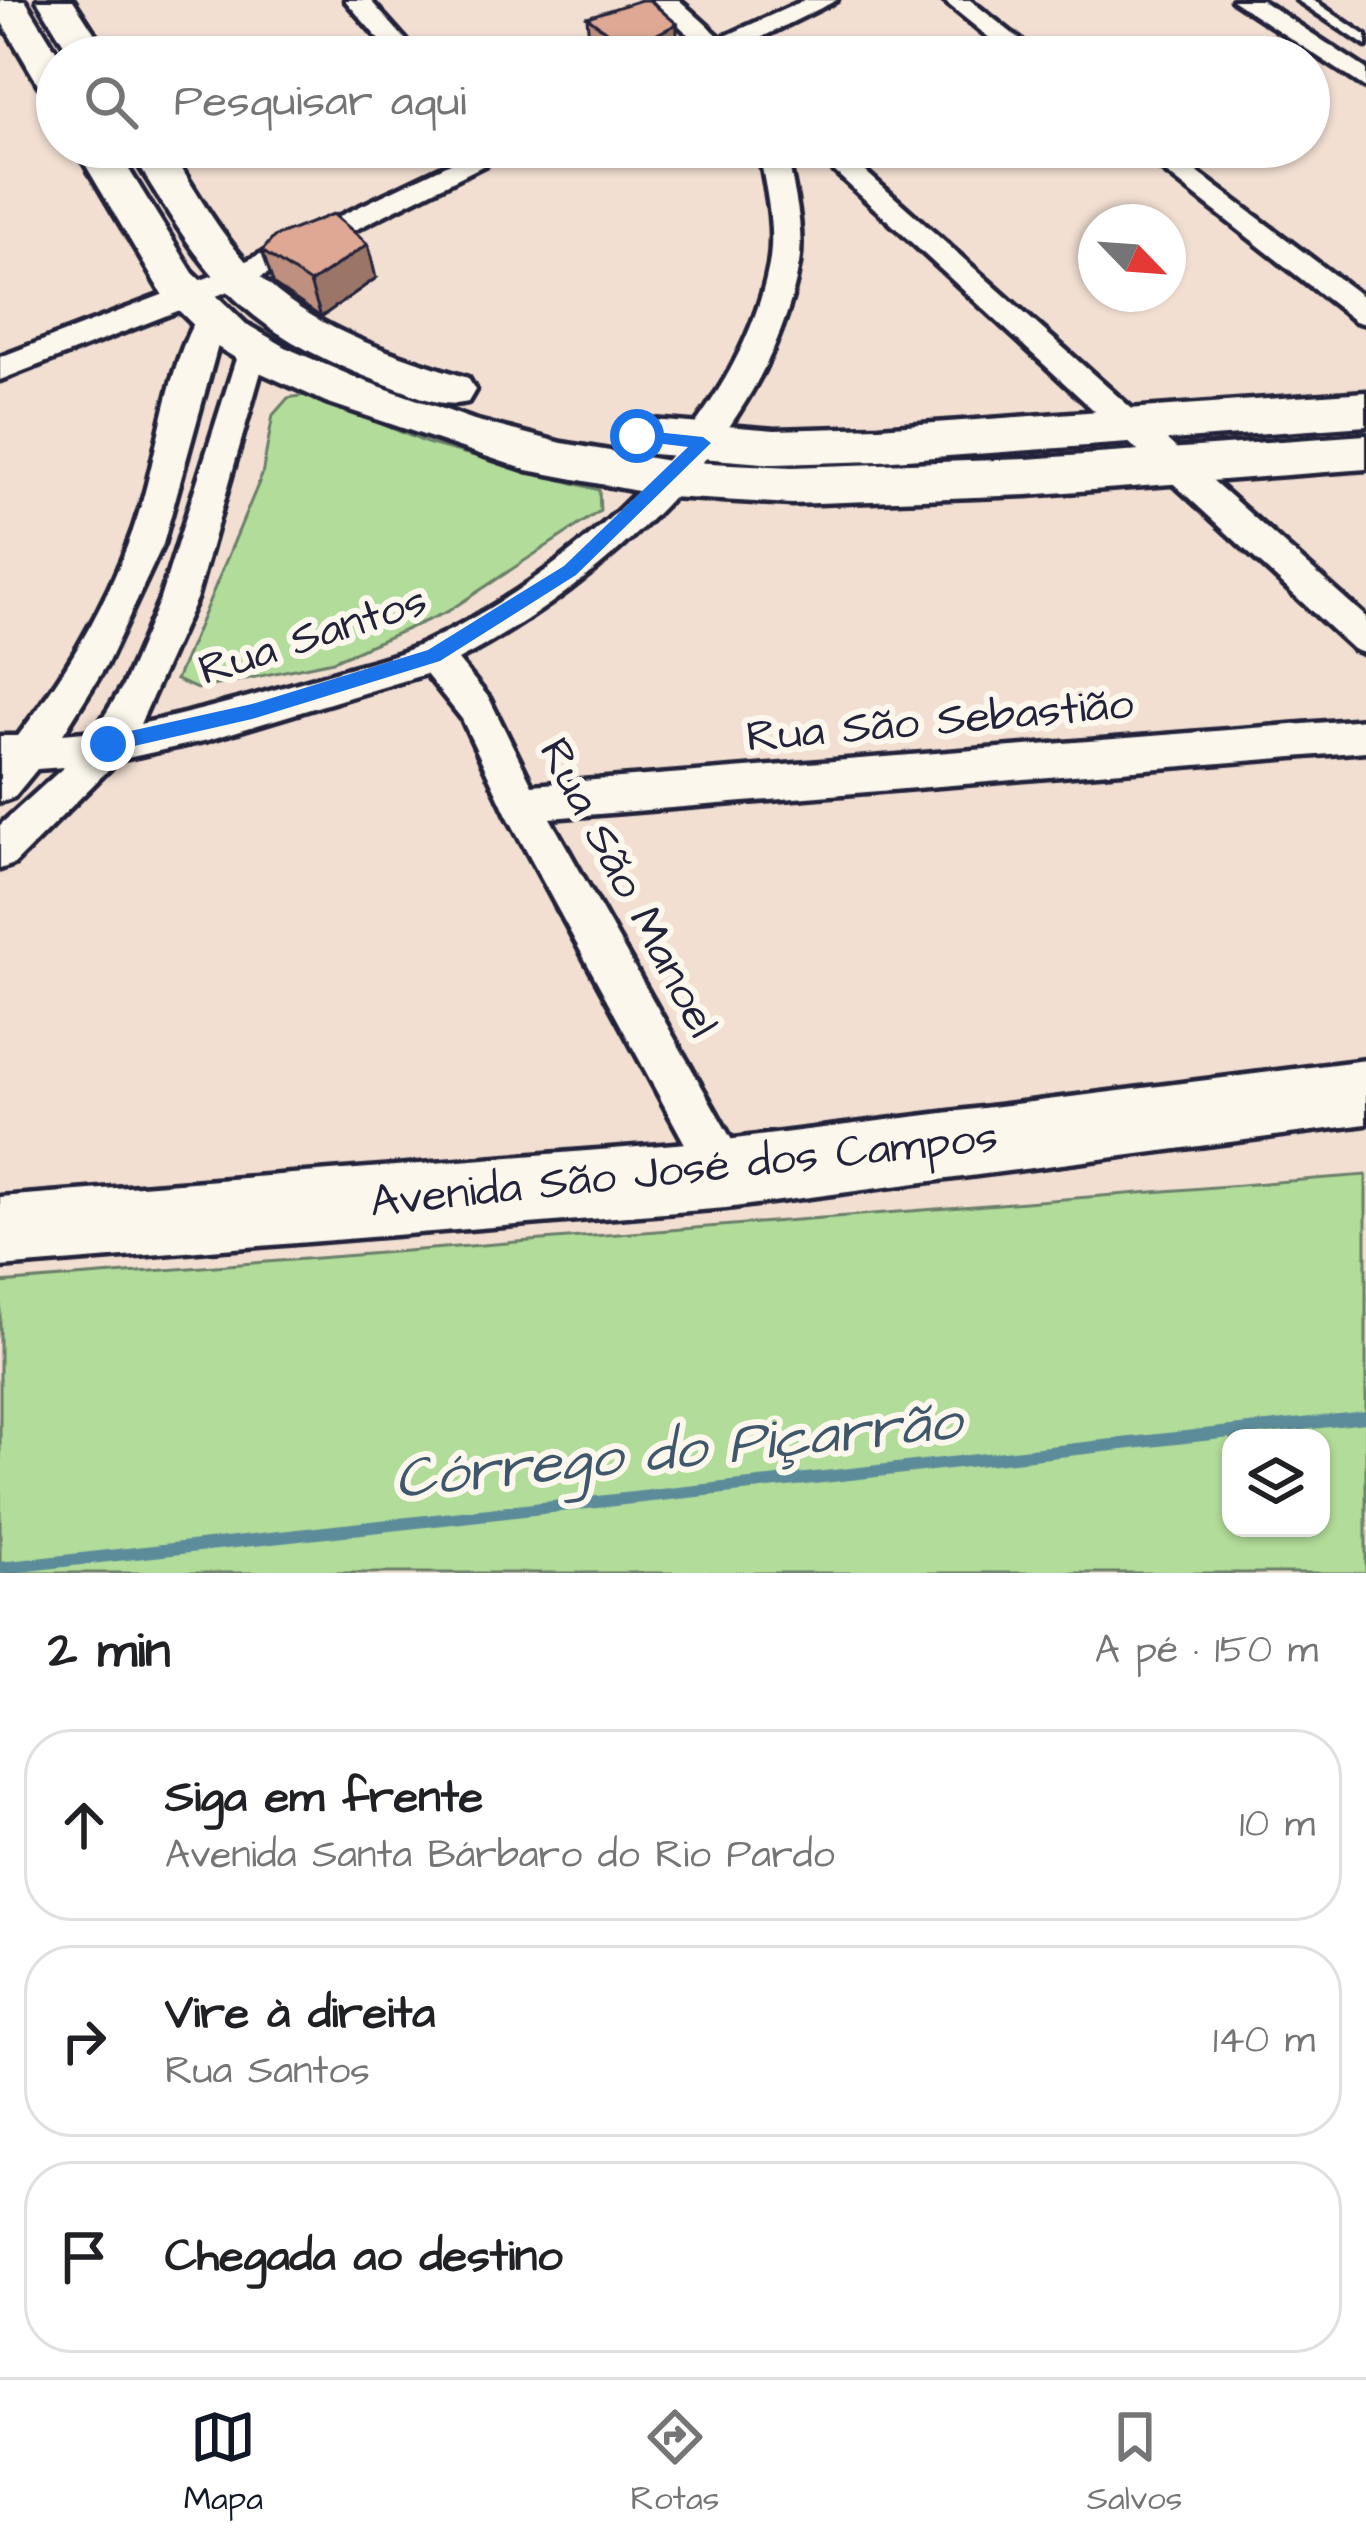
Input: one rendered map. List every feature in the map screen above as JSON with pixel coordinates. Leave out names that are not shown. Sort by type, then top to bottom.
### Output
[{"type":"main road","points":[[7,0],[36,49]]},
{"type":"main road","points":[[55,0],[78,36]]},
{"type":"main road","points":[[108,168],[199,308],[254,347],[327,385],[430,423],[568,462],[667,479],[746,486],[1366,452]]},
{"type":"main road","points":[[162,168],[236,277],[271,309],[307,331],[434,384],[578,428],[703,443],[879,445],[1366,409]]},
{"type":"main road","name":"Avenida São José dos Campos","points":[[0,1232],[726,1174],[1366,1092]]},
{"type":"street","points":[[358,0],[390,36]]},
{"type":"street","points":[[664,0],[698,36]]},
{"type":"street","points":[[751,36],[824,0]]},
{"type":"street","points":[[955,0],[1002,36]]},
{"type":"street","points":[[1244,0],[1301,36]]},
{"type":"street","points":[[1330,55],[1365,77]]},
{"type":"street","points":[[0,369],[199,308],[236,277],[457,168]]},
{"type":"street","name":"Rua Santos","points":[[14,753],[108,744],[252,712],[434,656],[570,571],[703,443],[757,350],[780,281],[784,217],[776,168]]},
{"type":"street","points":[[846,168],[1366,639]]},
{"type":"street","points":[[1175,168],[1366,314]]},
{"type":"street","points":[[0,785],[14,753],[89,663],[157,510],[199,308]]},
{"type":"street","points":[[0,851],[108,744],[170,620],[254,347]]},
{"type":"street","name":"Rua São Manoel","points":[[434,656],[476,709],[521,803],[726,1174]]},
{"type":"street","name":"Rua São Sebastião","points":[[521,803],[1366,735]]},
{"type":"lane","points":[[1304,0],[1366,42]]},
{"type":"green space","points":[[311,394],[427,443],[599,490],[600,511],[447,612],[333,661],[197,689],[176,680],[262,475],[273,415],[288,398]]},
{"type":"green space","points":[[1366,1175],[1366,1573],[0,1573],[0,1283]]},
{"type":"building","points":[[649,0],[677,24],[653,36],[613,36],[587,17]]},
{"type":"building","points":[[333,214],[368,244],[310,283],[262,251],[274,237]]},
{"type":"waterway","name":"Córrego do Piçarrão","points":[[0,1568],[1366,1417]]},
{"type":"route","points":[[108,744],[252,712],[434,656],[570,571],[703,443],[637,436]]}]
